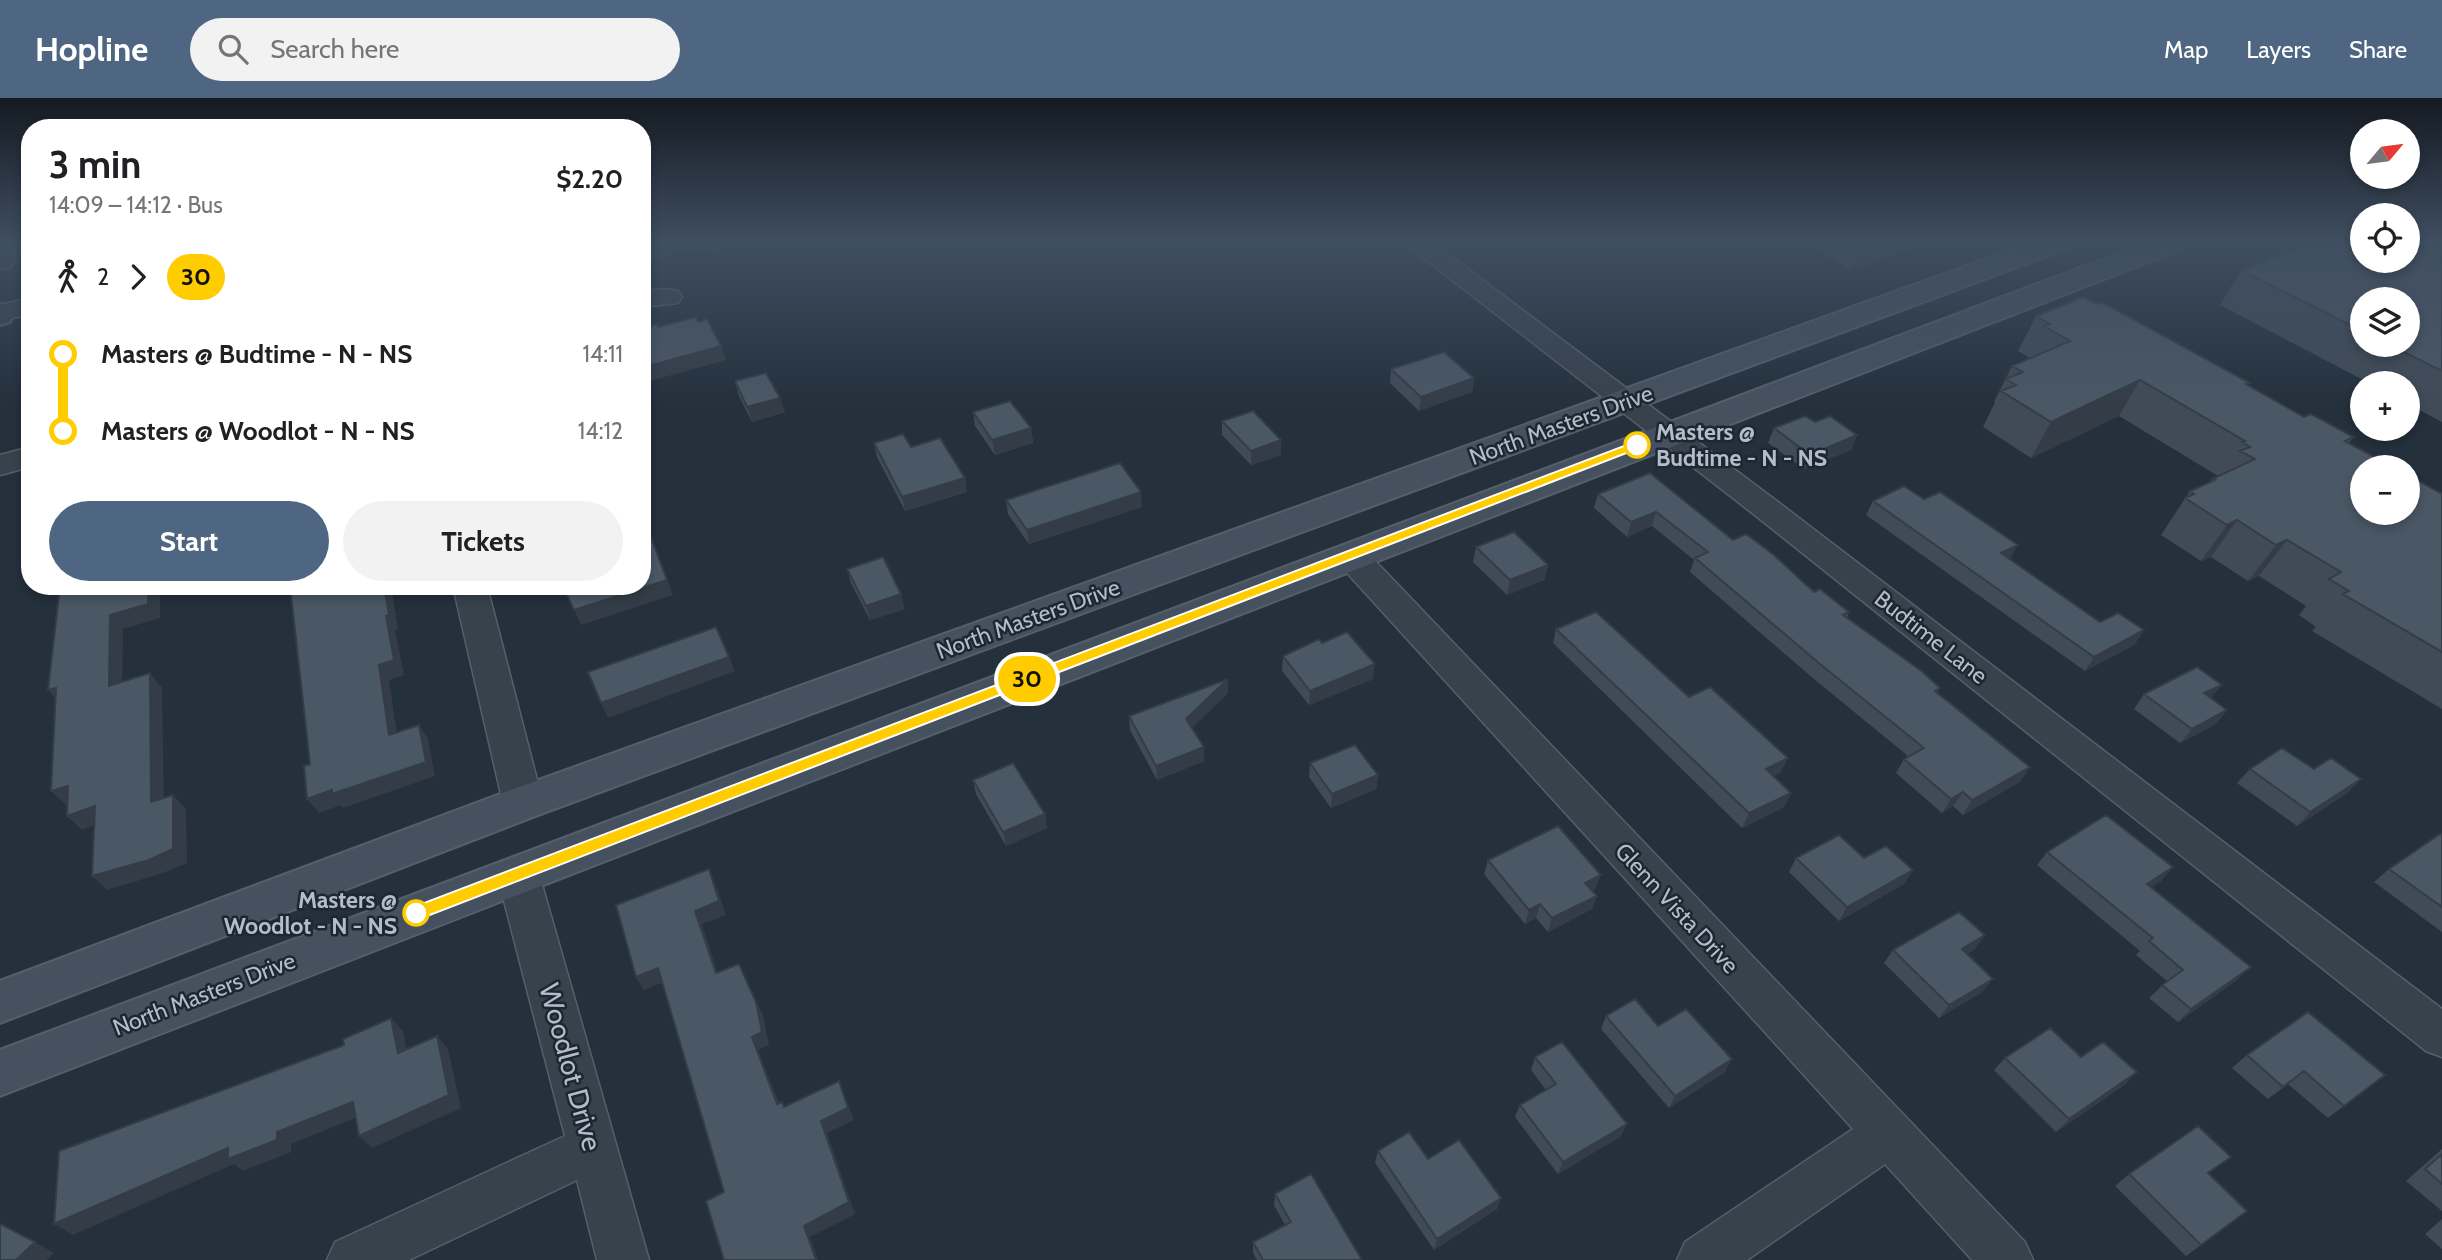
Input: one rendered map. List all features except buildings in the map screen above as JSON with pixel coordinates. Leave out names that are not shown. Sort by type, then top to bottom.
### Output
[{"type":"main road","name":"North Masters Drive","points":[[0,1002],[523,803],[1911,296]]},
{"type":"main road","name":"North Masters Drive","points":[[0,1073],[2030,296]]},
{"type":"main road","points":[[1097,594],[1133,638]]},
{"type":"street","name":"Budtime Lane","points":[[1487,296],[1767,509],[2442,1037]]},
{"type":"street","points":[[0,314],[21,308]]},
{"type":"street","points":[[0,464],[21,459]]},
{"type":"street","name":"Glenn Vista Drive","points":[[1349,555],[2007,1260]]},
{"type":"street","points":[[472,595],[523,803]]},
{"type":"street","name":"Woodlot Drive","points":[[518,874],[623,1260]]},
{"type":"street","points":[[1703,1260],[1887,1134]]},
{"type":"street","points":[[353,1260],[594,1147]]},
{"type":"bus line","name":"30","points":[[416,913],[1637,445]]},
{"type":"place","name":"Masters @ Budtime - N - NS","points":[[1637,445]]},
{"type":"place","name":"Masters @ Woodlot - N - NS","points":[[416,913]]}]
